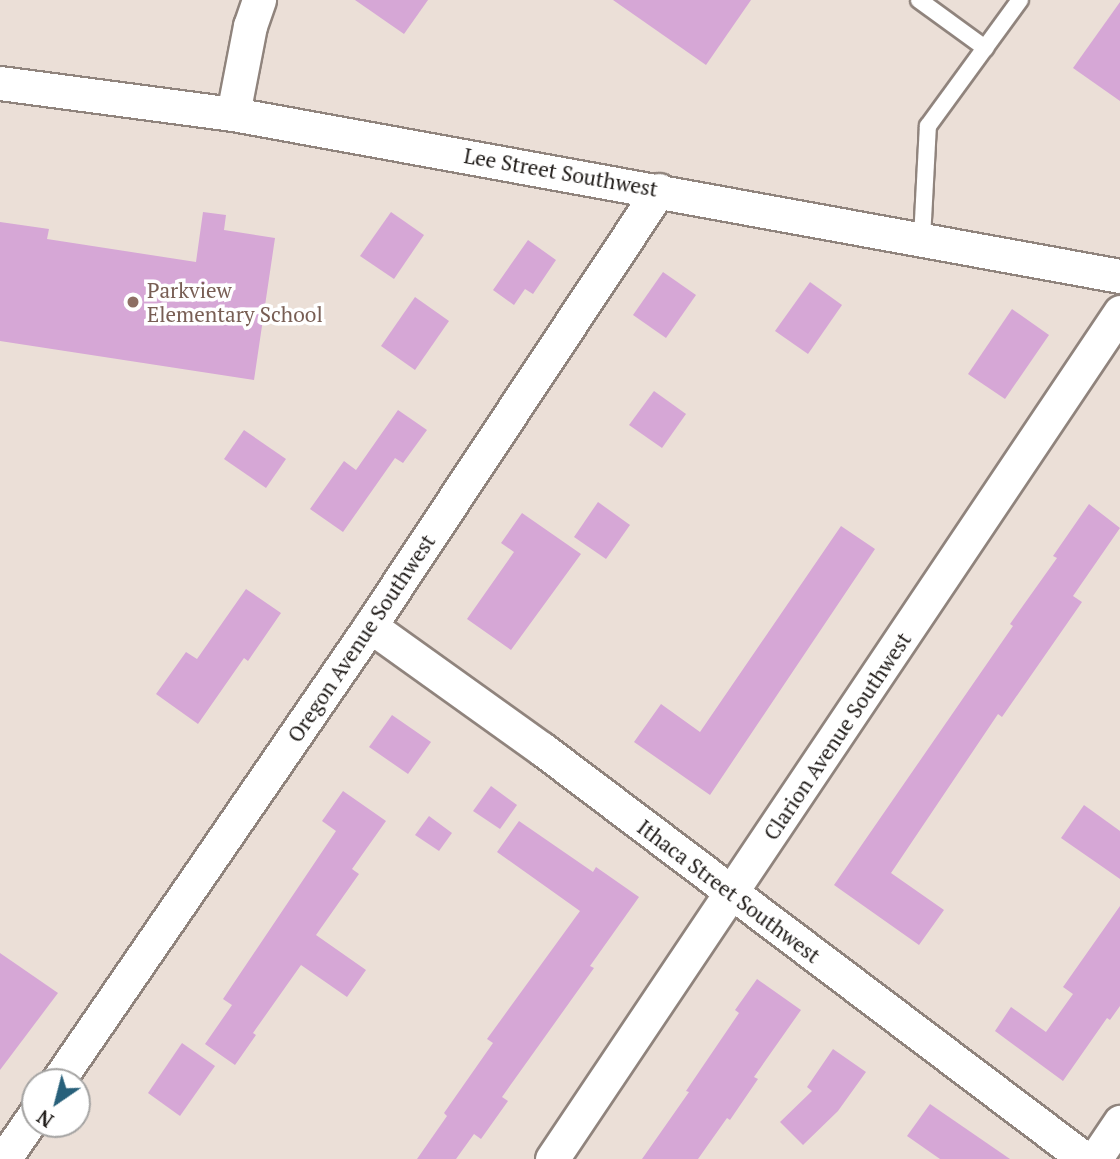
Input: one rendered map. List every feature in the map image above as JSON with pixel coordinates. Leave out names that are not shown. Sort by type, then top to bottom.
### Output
[{"type":"street","points":[[233,114],[250,26],[259,0]]},
{"type":"street","name":"Lee Street Southwest","points":[[0,83],[233,114],[1120,276]]},
{"type":"street","name":"Oregon Avenue Southwest","points":[[67,1068],[370,626],[659,190]]},
{"type":"street","name":"Clarion Avenue Southwest","points":[[552,1159],[1120,312]]},
{"type":"street","name":"Ithaca Street Southwest","points":[[370,626],[542,749],[1085,1159]]},
{"type":"street","points":[[1095,1159],[1120,1122]]},
{"type":"street","points":[[4,1159],[21,1134]]},
{"type":"lane","points":[[919,0],[985,48]]},
{"type":"lane","points":[[922,239],[928,126],[1020,0]]},
{"type":"building","points":[[355,0],[428,0],[404,34]]},
{"type":"building","points":[[613,0],[751,0],[706,65]]},
{"type":"building","points":[[1120,2],[1120,101],[1073,68]]},
{"type":"building","name":"Parkview Elementary School","points":[[203,212],[226,215],[224,230],[275,238],[254,380],[0,341],[0,222],[49,229],[47,239],[196,262]]},
{"type":"building","points":[[391,212],[424,235],[394,279],[360,256]]},
{"type":"building","points":[[528,240],[556,260],[533,294],[525,289],[514,305],[493,290]]},
{"type":"building","points":[[663,272],[696,295],[666,338],[633,315]]},
{"type":"building","points":[[810,282],[842,305],[808,354],[775,331]]},
{"type":"building","points":[[415,297],[449,321],[415,370],[381,346]]},
{"type":"building","points":[[1012,309],[1049,335],[1005,399],[968,374]]},
{"type":"building","points":[[654,391],[686,414],[662,448],[629,425]]},
{"type":"building","points":[[398,410],[427,430],[403,463],[395,458],[343,532],[310,509],[344,461],[356,470]]},
{"type":"building","points":[[244,430],[286,459],[266,488],[224,459]]},
{"type":"building","points":[[598,502],[630,525],[606,559],[574,537]]},
{"type":"building","points":[[1089,504],[1120,528],[1073,596],[1082,602],[1002,717],[998,714],[891,873],[944,910],[919,945],[834,885],[1013,626],[1010,624],[1057,558],[1053,556]]},
{"type":"building","points":[[522,513],[581,554],[511,650],[467,619],[514,552],[501,543]]},
{"type":"building","points":[[841,526],[875,549],[710,795],[634,742],[661,704],[700,732]]},
{"type":"building","points":[[246,589],[281,613],[248,661],[244,658],[198,724],[156,694],[186,652],[197,659]]},
{"type":"building","points":[[392,715],[431,742],[408,774],[369,747]]},
{"type":"building","points":[[491,786],[517,805],[500,829],[473,811]]},
{"type":"building","points":[[343,791],[386,821],[352,869],[359,874],[316,935],[366,970],[347,997],[301,965],[253,1033],[256,1035],[235,1065],[205,1044],[232,1005],[223,999],[336,831],[322,821]]},
{"type":"building","points":[[1084,805],[1120,831],[1120,879],[1061,838]]},
{"type":"building","points":[[429,816],[452,833],[439,851],[415,835]]},
{"type":"building","points":[[519,821],[593,872],[596,867],[639,897],[590,966],[594,968],[502,1097],[508,1101],[481,1139],[474,1134],[456,1159],[417,1159],[447,1116],[444,1113],[493,1043],[487,1039],[580,911],[497,852]]},
{"type":"building","points":[[1120,906],[1120,1006],[1110,1020],[1107,1018],[1063,1081],[995,1031],[1011,1007],[1046,1032],[1073,994],[1063,987]]},
{"type":"building","points":[[0,953],[58,993],[0,1070]]},
{"type":"building","points":[[757,979],[801,1010],[754,1077],[758,1079],[730,1120],[727,1118],[698,1159],[642,1159],[689,1092],[686,1091],[739,1013],[735,1010]]},
{"type":"building","points":[[182,1043],[215,1066],[180,1116],[148,1093]]},
{"type":"building","points":[[833,1049],[866,1072],[838,1111],[803,1145],[780,1122],[812,1091],[807,1087]]},
{"type":"building","points":[[930,1104],[1010,1159],[940,1159],[907,1136]]},
{"type":"place","name":"Parkview Elementary School","points":[[133,302]]}]
